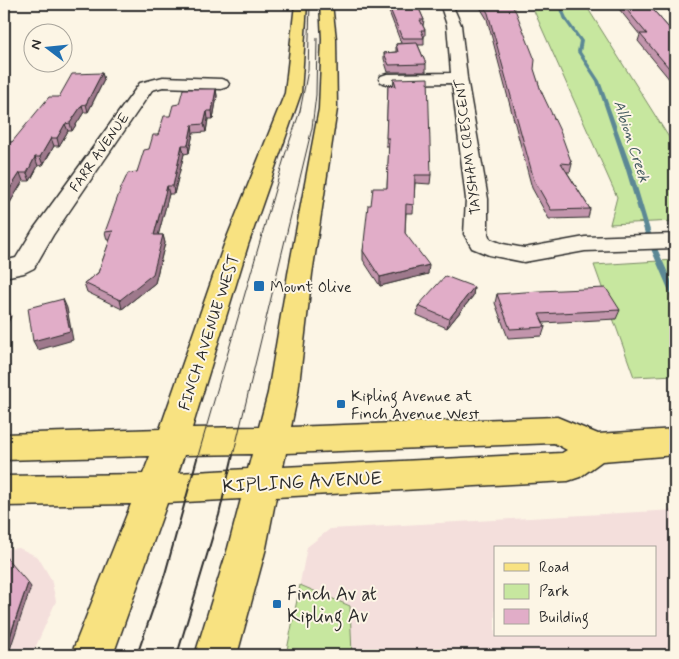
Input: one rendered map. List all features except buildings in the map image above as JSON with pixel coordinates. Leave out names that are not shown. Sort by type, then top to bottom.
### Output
[{"type":"main road","name":"FINCH AVENUE WEST","points":[[92,655],[172,442],[236,245],[293,93],[301,4]]},
{"type":"main road","points":[[216,655],[247,548],[283,393],[300,274],[328,109],[329,39],[326,4]]},
{"type":"main road","points":[[4,448],[557,430],[595,448],[675,442]]},
{"type":"main road","name":"KIPLING AVENUE","points":[[4,491],[154,489],[568,467],[595,448]]},
{"type":"street","name":"TAYSHAM CRESCENT","points":[[446,4],[454,25],[459,78],[476,199],[476,234],[480,243],[497,250],[524,255],[585,244],[668,242]]},
{"type":"street","points":[[387,79],[459,78]]},
{"type":"street","name":"FARR AVENUE","points":[[4,269],[15,268],[26,263],[41,235],[146,86],[163,82],[221,84]]},
{"type":"shaded area","points":[[675,510],[675,655],[286,655],[307,547],[330,529]]},
{"type":"shaded area","points":[[19,548],[38,557],[51,579],[56,601],[32,655],[4,655],[4,549]]},
{"type":"green space","points":[[531,4],[585,4],[675,147],[675,221],[610,224],[617,197]]},
{"type":"green space","points":[[675,260],[675,375],[634,377],[594,265]]},
{"type":"green space","points":[[300,585],[350,606],[352,655],[286,655]]},
{"type":"waterway","name":"Albion Creek","points":[[554,4],[561,8],[566,20],[581,41],[579,52],[598,81],[629,170],[649,237],[675,296]]},
{"type":"tram line","points":[[198,456],[285,155],[300,111],[308,70],[310,4]]},
{"type":"tram line","points":[[233,456],[312,128],[316,95],[317,38]]},
{"type":"tram line","points":[[137,655],[165,574],[198,455]]},
{"type":"tram line","points":[[177,655],[219,515],[233,455]]},
{"type":"place","name":"Mount Olive","points":[[259,286]]},
{"type":"place","name":"Kipling Avenue at Finch Avenue West","points":[[341,404]]},
{"type":"place","name":"Finch Av at Kipling Av","points":[[277,604]]}]
